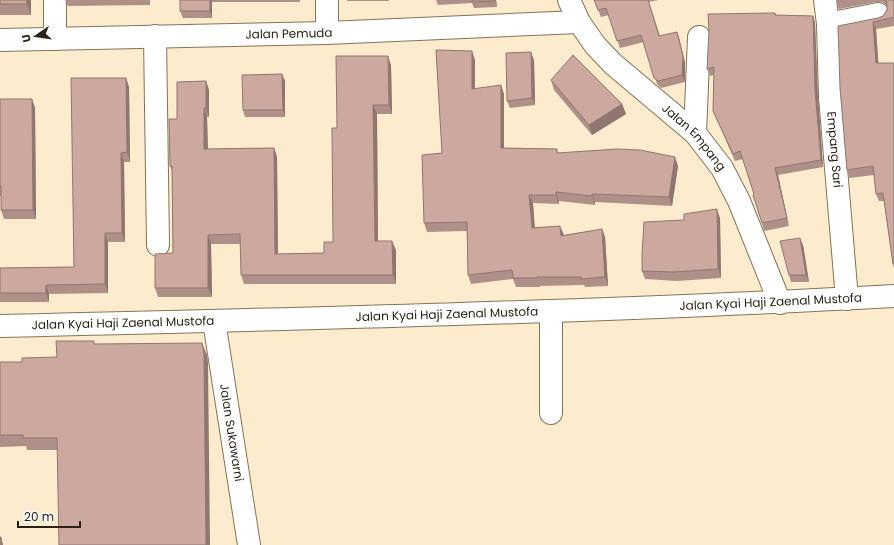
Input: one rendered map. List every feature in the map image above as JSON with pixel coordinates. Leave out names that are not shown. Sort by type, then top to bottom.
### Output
[{"type":"street","points":[[55,0],[55,39]]},
{"type":"street","points":[[327,0],[327,33]]},
{"type":"street","name":"Jalan Empang","points":[[570,0],[579,22],[595,44],[613,64],[695,133],[722,168],[739,201],[780,303]]},
{"type":"street","name":"Empang Sari","points":[[825,0],[828,24],[830,97],[847,299]]},
{"type":"street","points":[[828,24],[878,14]]},
{"type":"street","name":"Jalan Pemuda","points":[[0,40],[327,33],[579,22]]},
{"type":"street","points":[[155,36],[158,245]]},
{"type":"street","points":[[695,133],[699,37]]},
{"type":"street","name":"Jalan Kyai Haji Zaenal Mustofa","points":[[0,326],[551,311],[780,303],[894,296]]},
{"type":"street","points":[[551,311],[551,413]]},
{"type":"street","name":"Jalan Sukawarni","points":[[214,321],[249,545]]},
{"type":"building","points":[[0,0],[27,0],[27,4],[0,4]]},
{"type":"building","points":[[180,0],[210,0],[210,11],[180,11]]},
{"type":"building","points":[[472,0],[495,0],[495,1],[472,2]]},
{"type":"building","points":[[594,0],[648,0],[659,36],[677,32],[683,56],[682,75],[658,81],[654,78],[641,35],[617,41],[606,8],[598,10]]},
{"type":"building","points":[[886,0],[894,0],[894,17],[873,22],[876,63],[894,63],[894,264],[883,193],[876,194],[873,166],[847,170],[840,88],[838,26],[883,16],[887,10]]},
{"type":"building","points":[[775,13],[775,15],[813,16],[815,90],[821,160],[775,168],[787,218],[762,223],[740,151],[733,154],[713,111],[714,67],[707,69],[709,30],[708,14]]},
{"type":"building","points":[[436,50],[472,51],[472,89],[501,85],[501,148],[557,149],[557,153],[617,149],[640,150],[675,157],[669,197],[592,194],[592,196],[556,192],[556,195],[529,195],[532,228],[560,226],[561,236],[602,229],[605,277],[581,279],[581,277],[513,278],[512,270],[468,275],[467,222],[424,223],[422,155],[442,153]]},
{"type":"building","points":[[531,52],[532,98],[507,101],[506,53]]},
{"type":"building","points":[[573,55],[622,104],[589,125],[551,80]]},
{"type":"building","points":[[336,56],[388,56],[389,105],[373,105],[375,241],[392,241],[393,275],[241,275],[240,234],[208,235],[208,288],[155,288],[155,254],[173,253],[172,166],[170,166],[169,119],[177,119],[177,82],[206,81],[206,108],[204,108],[204,149],[274,148],[275,254],[324,253],[324,242],[333,242],[332,128],[337,128]]},
{"type":"building","points":[[282,74],[283,110],[243,110],[242,75]]},
{"type":"building","points":[[71,78],[126,78],[127,152],[121,153],[122,233],[105,233],[105,284],[46,285],[46,293],[0,293],[0,268],[74,267]]},
{"type":"building","points":[[0,99],[32,99],[33,210],[1,210]]},
{"type":"building","points":[[717,209],[718,269],[674,272],[642,271],[644,222],[684,220],[684,214]]},
{"type":"building","points":[[800,238],[806,275],[789,275],[780,241]]},
{"type":"building","points":[[56,341],[94,341],[94,344],[202,343],[204,353],[206,545],[59,545],[57,438],[23,438],[23,435],[0,435],[0,362],[22,362],[22,358],[57,357]]}]
